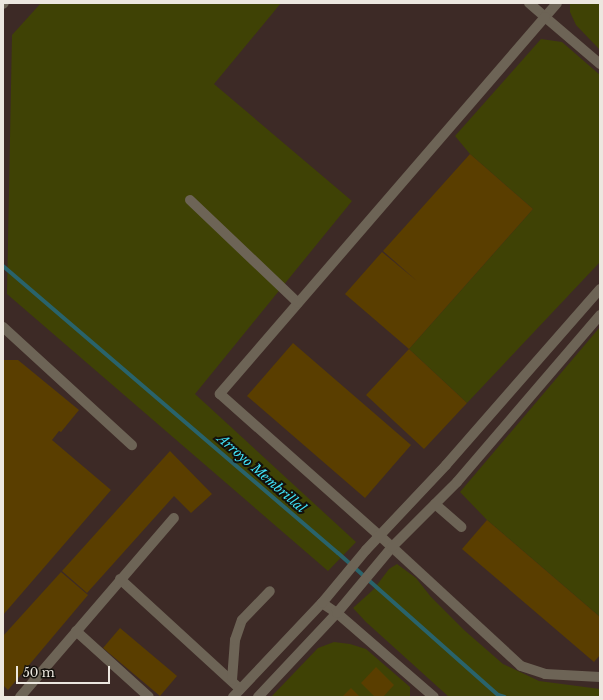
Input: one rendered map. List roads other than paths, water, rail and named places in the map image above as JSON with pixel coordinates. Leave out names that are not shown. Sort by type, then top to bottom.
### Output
[{"type":"lane","points":[[529,3],[600,64]]},
{"type":"lane","points":[[557,3],[220,394],[379,535],[521,666],[545,674],[600,677]]},
{"type":"lane","points":[[190,200],[298,303]]},
{"type":"lane","points":[[233,697],[322,603],[379,535],[446,465],[600,289]]},
{"type":"lane","points":[[258,697],[337,613],[392,547],[457,482],[600,315]]},
{"type":"lane","points":[[3,327],[132,446]]},
{"type":"lane","points":[[435,504],[461,527]]},
{"type":"lane","points":[[20,697],[174,518]]},
{"type":"lane","points":[[120,579],[232,680],[240,689]]},
{"type":"lane","points":[[232,680],[235,640],[242,620],[270,592]]},
{"type":"lane","points":[[322,603],[337,613],[434,697]]},
{"type":"lane","points":[[76,631],[149,697]]},
{"type":"waterway","name":"Arroyo Membrillal","points":[[3,266],[338,553],[498,695],[505,697]]}]
